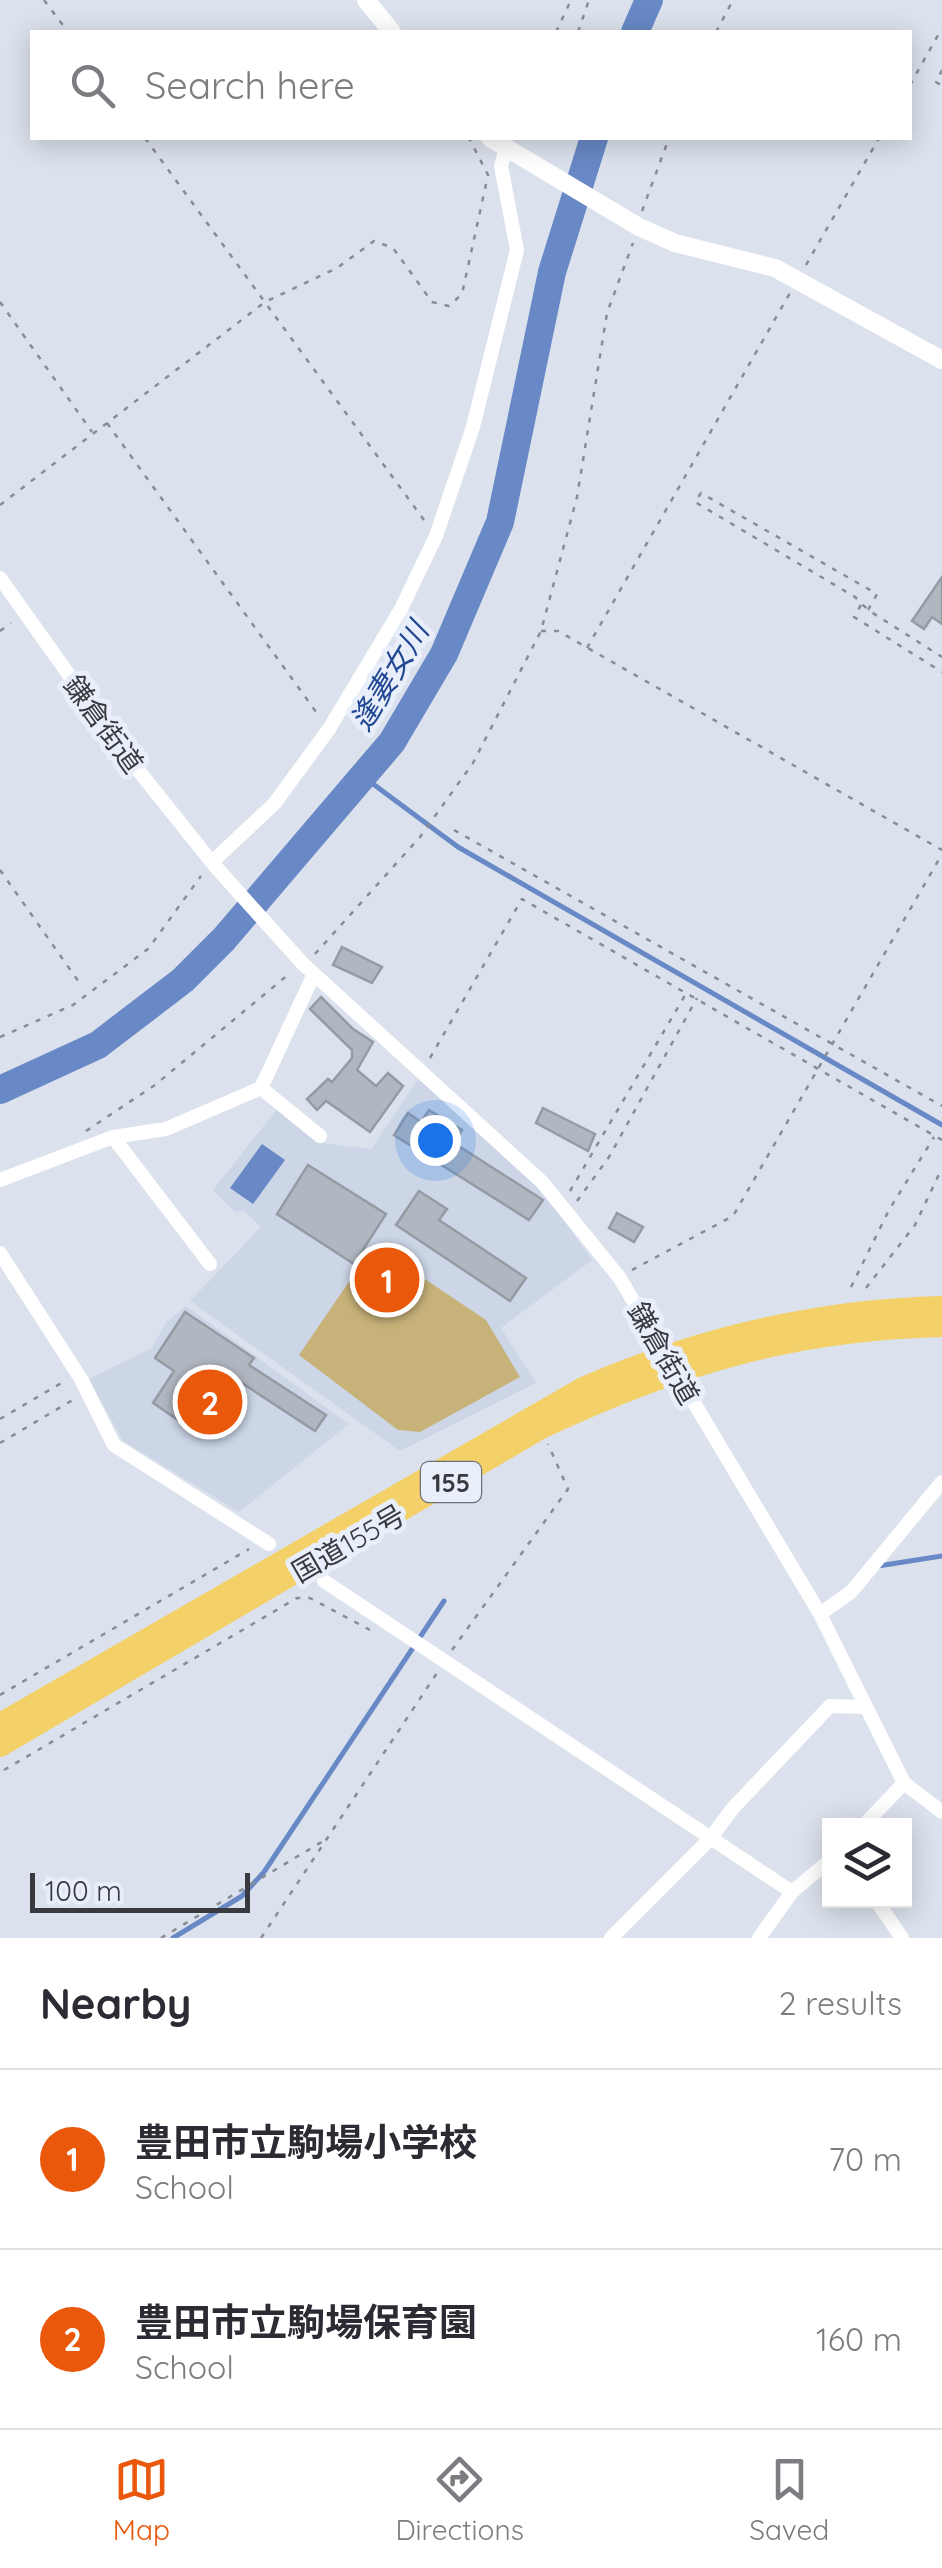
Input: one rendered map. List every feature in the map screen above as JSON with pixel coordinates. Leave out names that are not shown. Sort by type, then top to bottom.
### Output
[{"type":"highway","name":"国道155号","points":[[0,1724],[584,1388],[765,1327],[838,1314],[942,1306]]},
{"type":"highway","name":"国道155号","points":[[0,1746],[541,1428],[668,1362],[794,1338],[942,1326]]},
{"type":"street","points":[[366,0],[390,30]]},
{"type":"street","points":[[493,140],[631,223],[675,243],[749,259],[798,278],[942,360]]},
{"type":"street","points":[[213,864],[274,804],[328,729],[401,609],[436,536],[474,427],[517,250],[501,166],[509,151]]},
{"type":"street","name":"鎌倉街道","points":[[0,578],[126,755],[213,864],[314,974],[542,1182],[619,1277],[820,1614],[904,1783],[942,1812]]},
{"type":"street","points":[[0,1180],[113,1137],[166,1129],[261,1088],[314,974]]},
{"type":"street","points":[[261,1088],[320,1136]]},
{"type":"street","points":[[113,1137],[210,1264]]},
{"type":"street","points":[[0,1253],[82,1383],[114,1445],[266,1542]]},
{"type":"street","points":[[820,1614],[850,1592],[942,1482]]},
{"type":"street","points":[[324,1580],[792,1892]]},
{"type":"street","points":[[611,1938],[709,1840],[733,1808],[830,1706],[865,1708]]},
{"type":"street","points":[[871,1818],[904,1783]]},
{"type":"street","points":[[759,1938],[792,1892],[822,1867]]},
{"type":"street","points":[[881,1908],[902,1938]]},
{"type":"path","points":[[44,0],[66,30]]},
{"type":"path","points":[[557,30],[570,0]]},
{"type":"path","points":[[579,30],[589,0]]},
{"type":"path","points":[[717,30],[733,0]]},
{"type":"path","points":[[912,81],[942,28]]},
{"type":"path","points":[[942,70],[936,82],[942,86]]},
{"type":"path","points":[[146,140],[436,536]]},
{"type":"path","points":[[0,506],[265,302],[337,268],[374,241],[393,248],[432,302],[450,306],[464,285],[488,175],[470,140]]},
{"type":"path","points":[[78,1136],[156,1084],[334,936],[435,818],[473,763],[541,631],[578,496],[607,313],[631,223],[667,140]]},
{"type":"path","points":[[587,648],[878,140]]},
{"type":"path","points":[[0,302],[93,433]]},
{"type":"path","points":[[106,422],[328,729]]},
{"type":"path","points":[[868,610],[877,594],[701,493],[694,502],[855,597],[868,610],[942,657]]},
{"type":"path","points":[[861,605],[854,617],[942,672]]},
{"type":"path","points":[[0,631],[24,614]]},
{"type":"path","points":[[541,631],[558,631],[942,852],[733,1216],[619,1277]]},
{"type":"path","points":[[454,830],[942,1106]]},
{"type":"path","points":[[0,1037],[73,1006],[148,948],[213,864]]},
{"type":"path","points":[[0,870],[81,985]]},
{"type":"path","points":[[419,1073],[522,899],[942,1140]]},
{"type":"path","points":[[562,1208],[687,992]]},
{"type":"path","points":[[562,1208],[588,1191],[698,997]]},
{"type":"path","points":[[851,1287],[889,1210],[934,1136]]},
{"type":"path","points":[[866,1288],[915,1225],[942,1168]]},
{"type":"path","points":[[0,1419],[82,1383]]},
{"type":"path","points":[[0,1443],[82,1383]]},
{"type":"path","points":[[260,1938],[444,1662],[568,1489],[541,1428]]},
{"type":"path","points":[[0,1695],[266,1542]]},
{"type":"path","points":[[4,1770],[297,1598],[310,1598],[372,1631]]},
{"type":"path","points":[[160,1938],[326,1839]]},
{"type":"shaded area","points":[[418,1079],[547,1196],[592,1260],[501,1328],[536,1383],[400,1451],[190,1301],[261,1227],[244,1211],[235,1212],[213,1190],[277,1109],[322,1143],[371,1149]]},
{"type":"shaded area","points":[[374,1245],[486,1320],[520,1377],[420,1432],[398,1430],[299,1355]]},
{"type":"shaded area","points":[[186,1306],[349,1424],[239,1512],[123,1441],[89,1379],[152,1348],[166,1322]]},
{"type":"water","points":[[262,1144],[285,1160],[253,1204],[230,1188]]},
{"type":"building","points":[[942,577],[942,624],[932,617],[924,629],[912,621]]},
{"type":"building","points":[[342,947],[382,967],[372,983],[333,965]]},
{"type":"building","points":[[321,997],[353,1029],[373,1042],[357,1070],[376,1086],[388,1073],[403,1086],[370,1132],[326,1101],[317,1110],[307,1099],[328,1079],[332,1082],[352,1058],[352,1050],[310,1009]]},
{"type":"building","points":[[543,1108],[595,1134],[588,1151],[536,1123]]},
{"type":"building","points":[[429,1110],[462,1130],[454,1143],[543,1200],[529,1220],[394,1135],[408,1113],[421,1122]]},
{"type":"building","points":[[308,1165],[386,1214],[354,1264],[277,1214]]},
{"type":"building","points":[[419,1191],[447,1209],[439,1220],[526,1278],[510,1301],[396,1225]]},
{"type":"building","points":[[617,1213],[643,1227],[634,1242],[609,1228]]},
{"type":"building","points":[[185,1312],[254,1358],[249,1365],[326,1415],[315,1431],[228,1374],[213,1395],[206,1390],[184,1424],[153,1403],[174,1371],[155,1358]]},
{"type":"waterway","name":"逢妻女川","points":[[636,30],[649,0]]},
{"type":"waterway","name":"逢妻女川","points":[[0,1090],[98,1045],[183,980],[224,939],[392,742],[444,654],[500,522],[552,272],[593,140]]},
{"type":"waterway","points":[[365,778],[458,847],[942,1125]]},
{"type":"waterway","points":[[878,1566],[942,1556]]},
{"type":"waterway","points":[[173,1938],[242,1896],[264,1872],[444,1601]]},
{"type":"place","name":"豊田市立駒場小学校","points":[[387,1280]]},
{"type":"place","name":"豊田市立駒場保育園","points":[[210,1402]]}]
